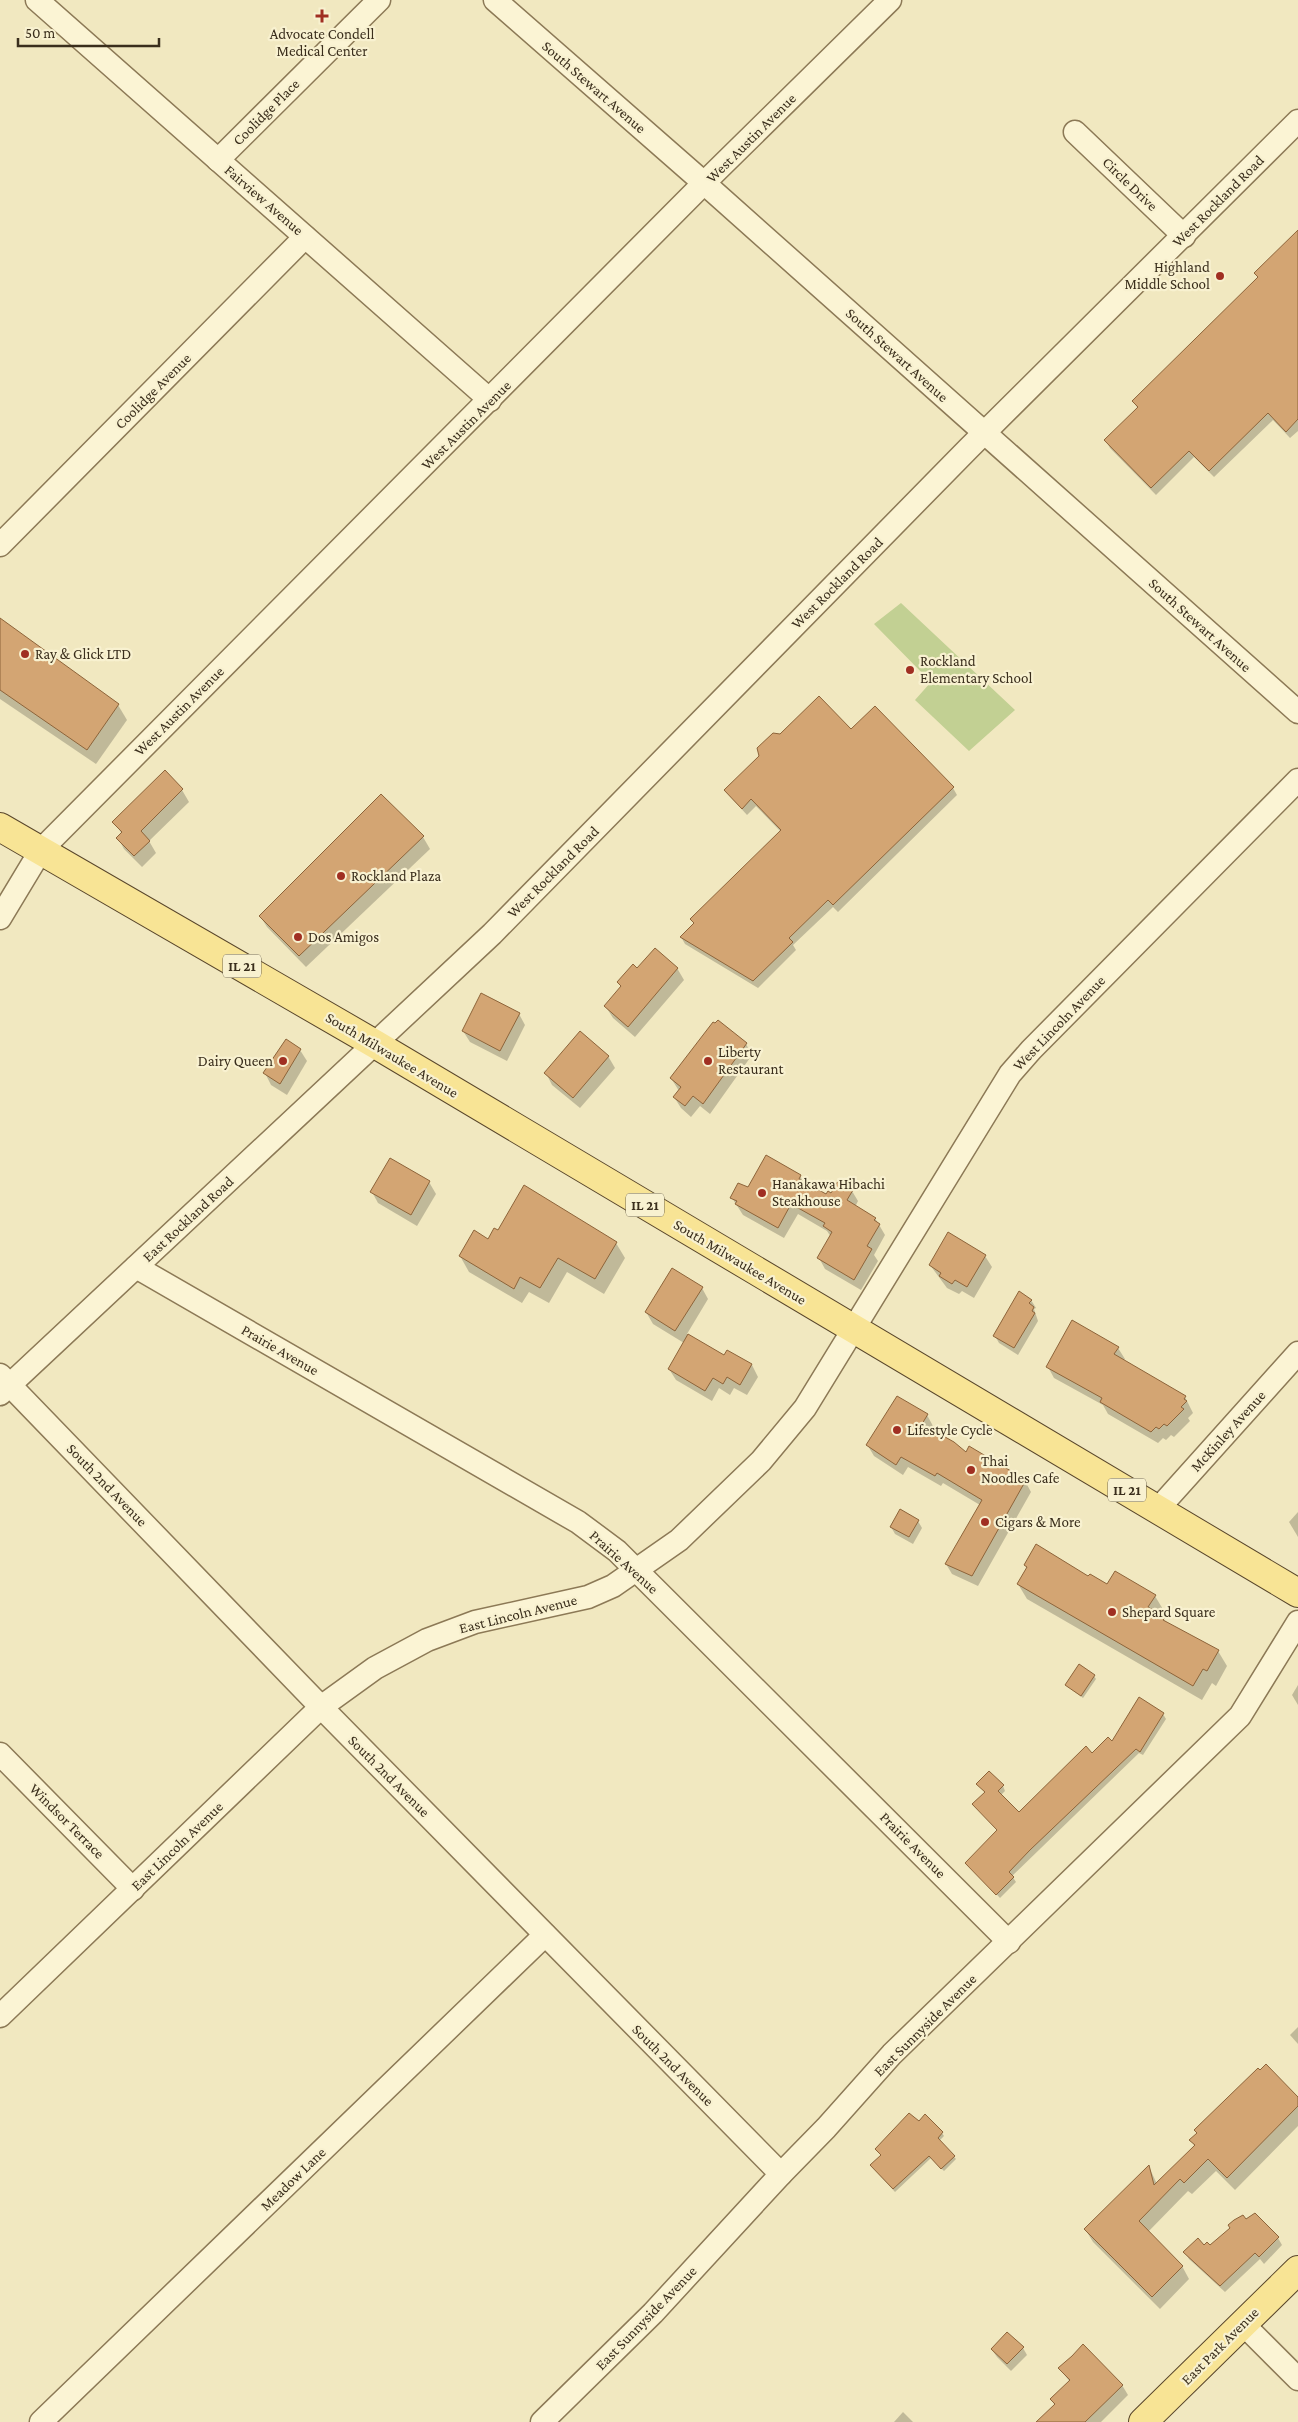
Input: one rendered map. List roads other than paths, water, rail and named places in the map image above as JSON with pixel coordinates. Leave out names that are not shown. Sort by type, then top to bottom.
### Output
[{"type":"main road","name":"South Milwaukee Avenue","points":[[0,827],[375,1044],[1298,1592]]},
{"type":"main road","name":"East Park Avenue","points":[[1143,2422],[1298,2270]]},
{"type":"street","name":"Fairview Avenue","points":[[37,0],[490,400]]},
{"type":"street","name":"Coolidge Place","points":[[218,160],[379,0]]},
{"type":"street","name":"South Stewart Avenue","points":[[495,0],[704,183],[1298,712]]},
{"type":"street","name":"West Austin Avenue","points":[[0,918],[41,850],[704,183],[890,0]]},
{"type":"street","name":"West Rockland Road","points":[[375,1044],[492,934],[984,433],[1298,121]]},
{"type":"street","name":"Circle Drive","points":[[1076,132],[1184,236]]},
{"type":"street","name":"Coolidge Avenue","points":[[0,545],[305,237]]},
{"type":"street","name":"West Lincoln Avenue","points":[[853,1329],[1010,1074],[1031,1050],[1298,780]]},
{"type":"street","name":"East Rockland Road","points":[[3,1385],[136,1267],[375,1044]]},
{"type":"street","name":"Prairie Avenue","points":[[136,1267],[578,1522],[617,1551],[1009,1942]]},
{"type":"street","name":"East Lincoln Avenue","points":[[0,2016],[321,1708],[375,1668],[427,1640],[475,1622],[588,1597],[613,1586],[679,1540],[761,1461],[805,1408],[853,1329]]},
{"type":"street","name":"McKinley Avenue","points":[[1158,1508],[1298,1353]]},
{"type":"street","name":"South 2nd Avenue","points":[[3,1385],[781,2174]]},
{"type":"street","name":"East Sunnyside Avenue","points":[[542,2422],[653,2313],[826,2128],[892,2054],[1240,1716],[1298,1622]]},
{"type":"street","name":"Windsor Terrace","points":[[0,1754],[133,1889]]},
{"type":"street","name":"Meadow Lane","points":[[41,2422],[545,1935]]},
{"type":"street","points":[[1243,2324],[1298,2379]]},
{"type":"place","name":"Advocate Condell Medical Center","points":[[322,16]]},
{"type":"place","name":"Highland Middle School","points":[[1220,276]]},
{"type":"place","name":"Ray & Glick LTD","points":[[25,654]]},
{"type":"place","name":"Rockland Elementary School","points":[[910,670]]},
{"type":"place","name":"Rockland Plaza","points":[[341,876]]},
{"type":"place","name":"Dos Amigos","points":[[298,937]]},
{"type":"place","name":"Dairy Queen","points":[[283,1061]]},
{"type":"place","name":"Liberty Restaurant","points":[[708,1061]]},
{"type":"place","name":"Hanakawa Hibachi Steakhouse","points":[[762,1193]]},
{"type":"place","name":"Lifestyle Cycle","points":[[897,1430]]},
{"type":"place","name":"Thai Noodles Cafe","points":[[971,1470]]},
{"type":"place","name":"Cigars & More","points":[[985,1522]]},
{"type":"place","name":"Shepard Square","points":[[1112,1612]]}]
